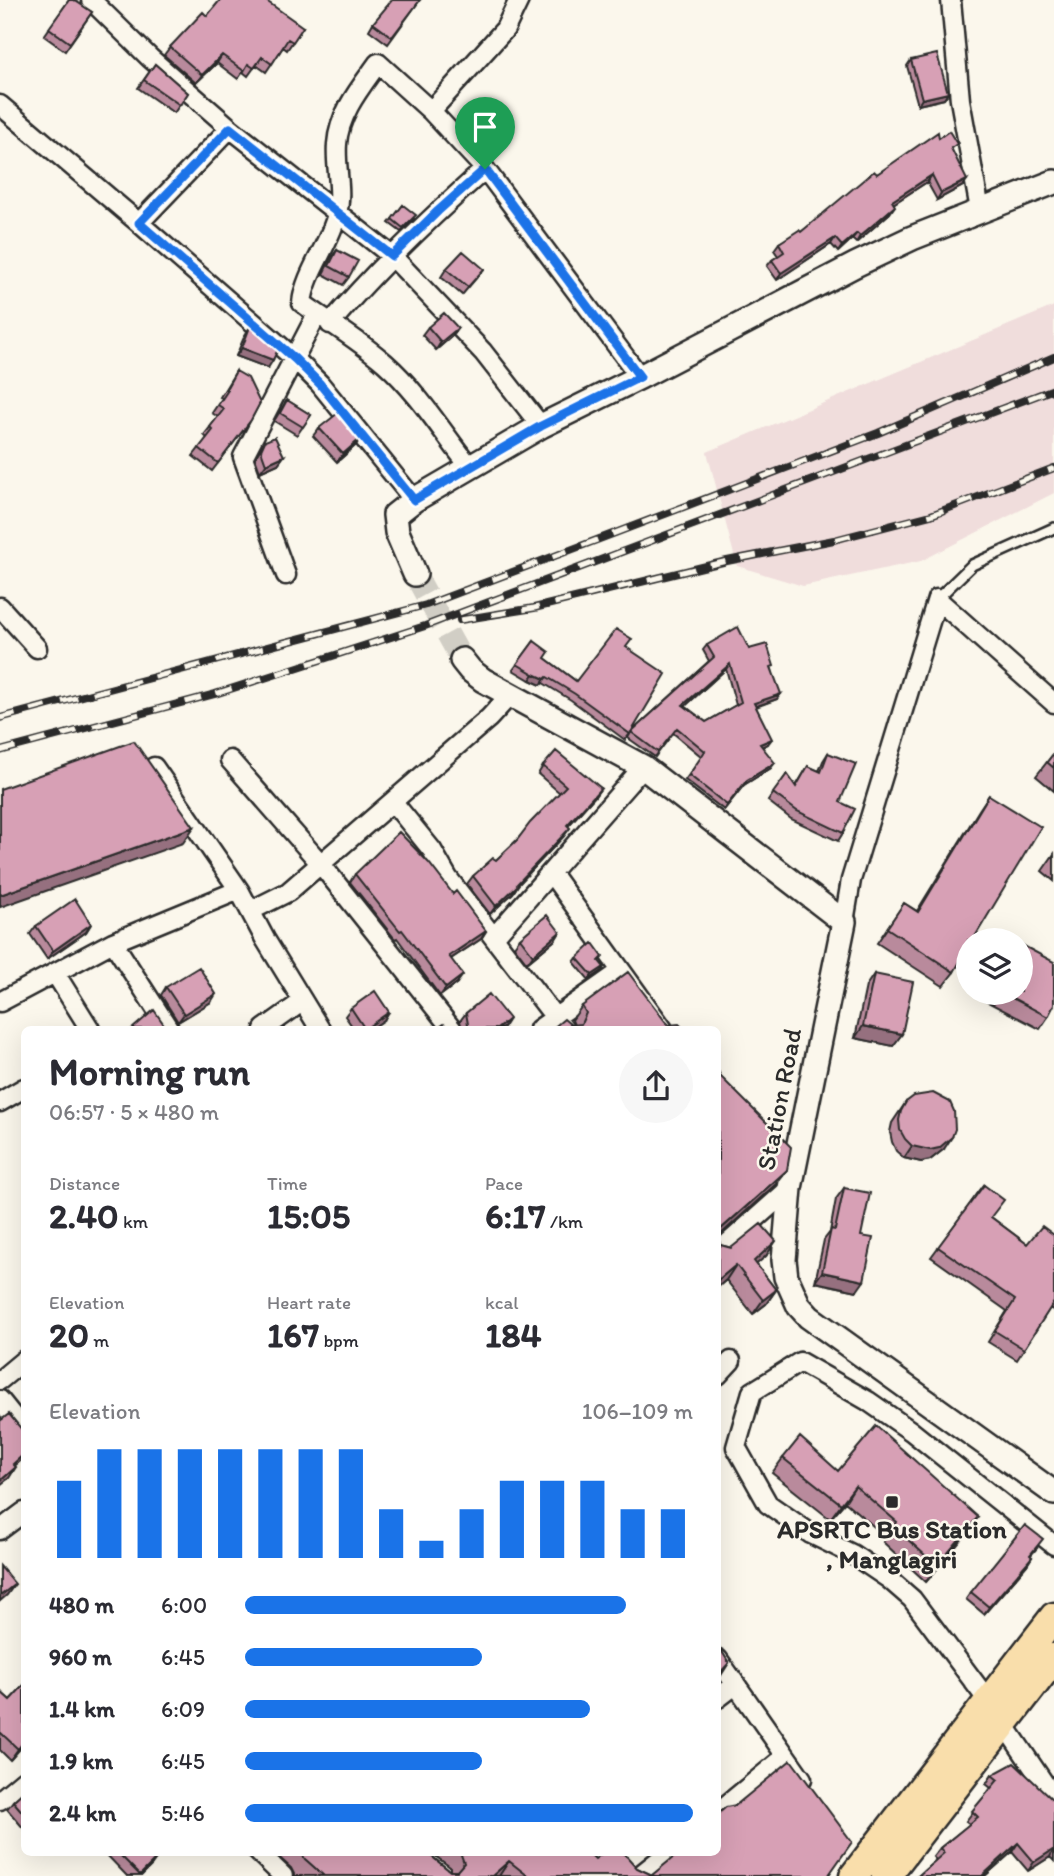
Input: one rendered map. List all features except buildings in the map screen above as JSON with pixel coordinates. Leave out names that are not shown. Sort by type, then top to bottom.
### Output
[{"type":"main road","points":[[996,1713],[1054,1617]]},
{"type":"main road","points":[[864,1867],[996,1713],[1054,1658]]},
{"type":"street","points":[[91,0],[150,58],[230,128],[392,256],[483,352],[541,426]]},
{"type":"street","points":[[431,111],[505,29],[519,0]]},
{"type":"street","points":[[951,0],[960,100],[981,210]]},
{"type":"street","points":[[470,467],[387,365],[353,337],[302,303],[303,291],[332,232],[338,211],[337,144],[341,121],[378,63],[431,111],[485,169],[640,377]]},
{"type":"street","points":[[0,106],[295,359],[320,384],[414,500]]},
{"type":"street","points":[[139,223],[230,128]]},
{"type":"street","points":[[286,575],[243,457],[295,359],[323,319],[361,288],[438,211],[485,169]]},
{"type":"street","points":[[415,574],[397,532],[395,515],[414,500],[541,426],[855,265],[912,238],[1054,182]]},
{"type":"street","points":[[937,599],[1054,703]]},
{"type":"street","name":"Station Road","points":[[937,599],[851,880],[844,922],[790,1155],[784,1259],[786,1277],[799,1306],[809,1317],[1054,1493]]},
{"type":"street","points":[[0,607],[37,648]]},
{"type":"street","points":[[462,660],[476,675],[643,767],[844,922]]},
{"type":"street","points":[[250,911],[288,892],[489,718],[511,694]]},
{"type":"street","points":[[230,760],[320,863],[450,1026]]},
{"type":"street","points":[[154,767],[239,890],[265,939],[318,1026]]},
{"type":"street","points":[[495,936],[643,767]]},
{"type":"street","points":[[393,802],[432,850],[448,878],[560,1023],[621,971]]},
{"type":"street","points":[[551,873],[661,1026]]},
{"type":"street","points":[[0,1002],[113,942],[239,890]]},
{"type":"street","points":[[113,942],[167,1026]]},
{"type":"street","points":[[55,973],[88,1026]]},
{"type":"street","points":[[268,1026],[303,1001]]},
{"type":"street","points":[[0,1102],[21,1090]]},
{"type":"street","points":[[721,1244],[790,1188]]},
{"type":"street","points":[[721,1372],[731,1361]]},
{"type":"street","points":[[0,1380],[21,1362]]},
{"type":"street","points":[[1054,1545],[901,1424],[868,1401],[800,1362],[752,1392],[736,1447],[768,1504],[811,1534],[852,1554],[889,1579],[912,1599],[996,1713],[1054,1798]]},
{"type":"street","points":[[0,1400],[21,1426]]},
{"type":"street","points":[[0,1530],[21,1514]]},
{"type":"street","points":[[721,1664],[809,1788]]},
{"type":"street","points":[[721,1696],[735,1685]]},
{"type":"street","points":[[721,1810],[786,1756]]},
{"type":"street","points":[[0,1800],[21,1782]]},
{"type":"street","points":[[262,1856],[283,1876]]},
{"type":"street","points":[[634,1873],[662,1856]]},
{"type":"lane","name":"Station Road","points":[[937,599],[972,565],[1054,528]]},
{"type":"shaded area","points":[[1054,306],[1054,493],[921,561],[803,586],[737,566],[707,452]]},
{"type":"tunnel","points":[[415,574],[462,660]]},
{"type":"railway","points":[[0,718],[426,605],[878,433],[1054,357]]},
{"type":"railway","points":[[0,751],[215,694],[425,626],[1054,389]]},
{"type":"railway","points":[[460,620],[534,608],[727,561],[834,540],[931,515],[1054,468]]},
{"type":"place","name":"APSRTC Bus Station , Manglagiri","points":[[892,1502]]},
{"type":"route","points":[[230,128],[392,256],[485,169],[640,377],[541,426],[414,500],[320,384],[139,223],[230,128]]}]
